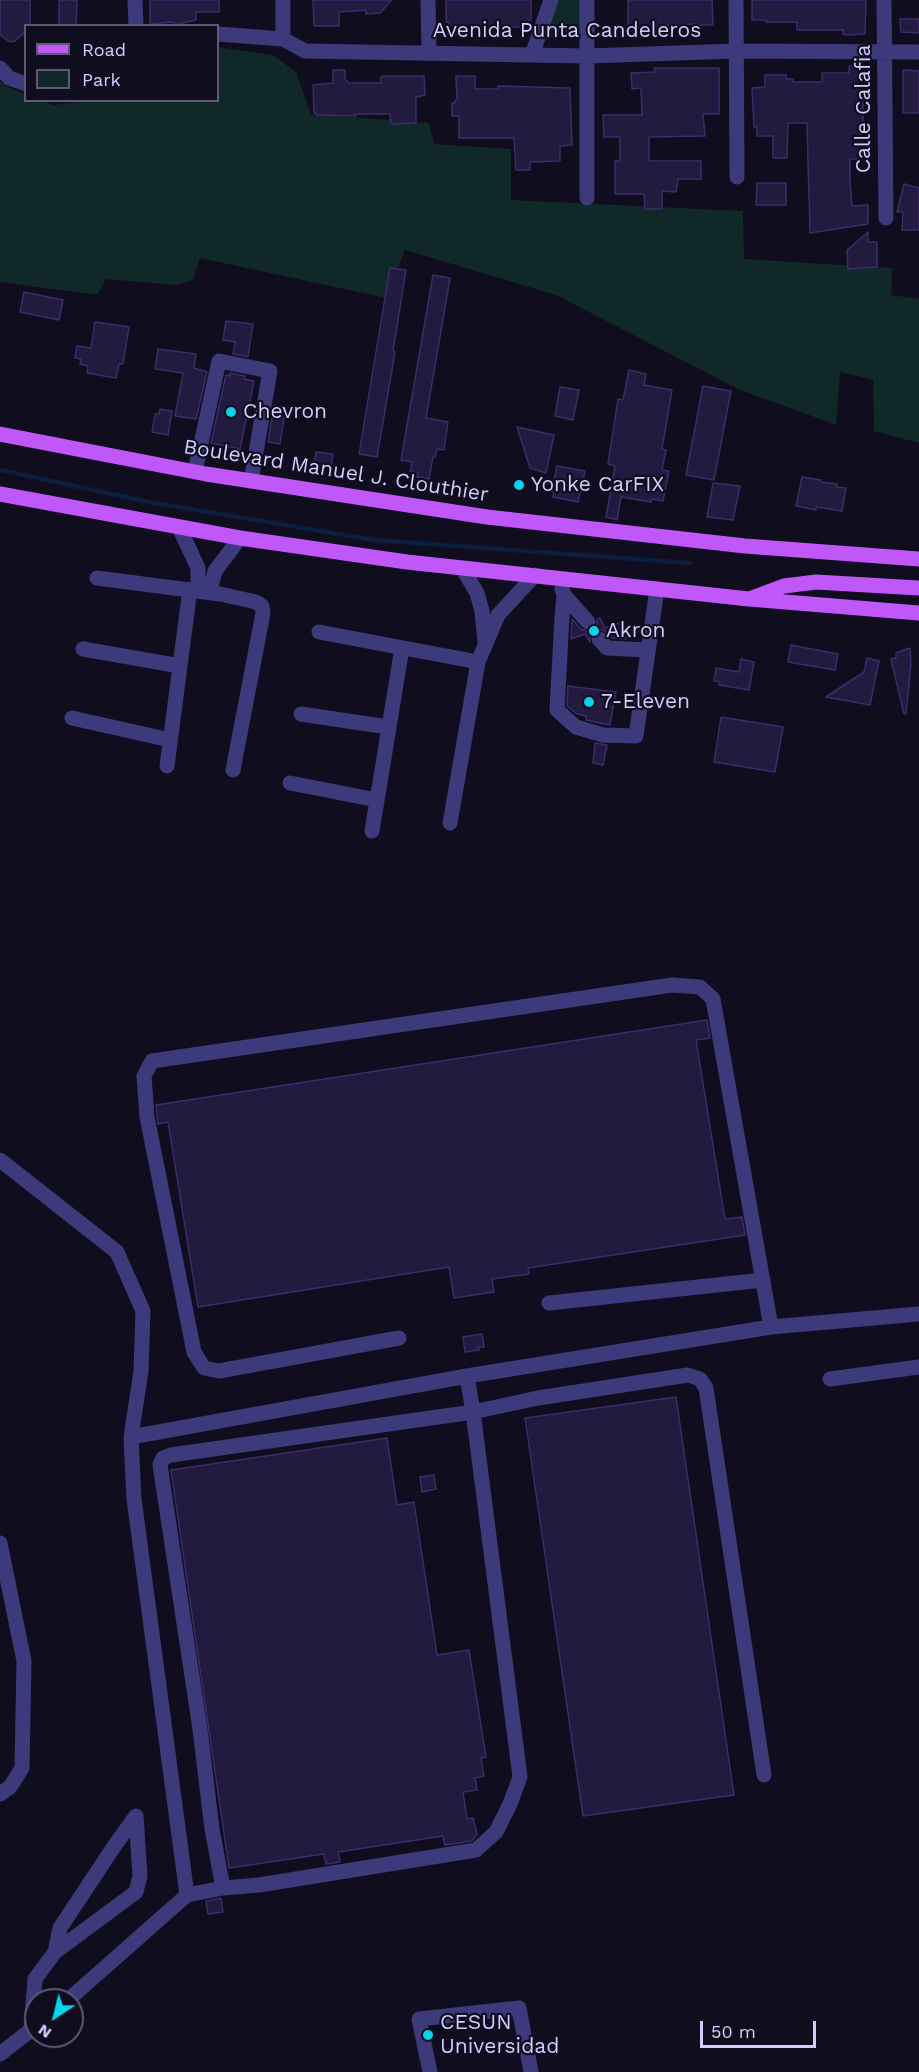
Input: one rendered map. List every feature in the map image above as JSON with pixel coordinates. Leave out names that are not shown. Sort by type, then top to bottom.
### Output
[{"type":"main road","name":"Boulevard Manuel J. Clouthier","points":[[0,434],[252,481],[487,517],[745,546],[919,559]]},
{"type":"main road","points":[[0,494],[240,538],[396,561],[749,599],[919,613]]},
{"type":"main road","points":[[749,599],[784,586],[816,582],[919,588]]},
{"type":"street","points":[[135,0],[136,24]]},
{"type":"street","points":[[283,0],[283,39]]},
{"type":"street","points":[[428,0],[429,52]]},
{"type":"street","points":[[532,55],[551,0]]},
{"type":"street","points":[[587,0],[587,198]]},
{"type":"street","points":[[736,0],[737,177]]},
{"type":"street","name":"Calle Calafia","points":[[884,0],[886,218]]},
{"type":"street","name":"Avenida Punta Candeleros","points":[[219,34],[283,39],[305,51],[587,56],[736,51],[919,52]]},
{"type":"street","points":[[0,68],[9,78],[24,83]]},
{"type":"street","points":[[195,471],[219,360],[270,371],[252,481]]},
{"type":"street","points":[[167,766],[180,666],[198,591],[198,568],[179,527]]},
{"type":"street","points":[[198,591],[212,583],[215,571],[240,538]]},
{"type":"street","points":[[462,568],[477,593],[482,611],[485,645]]},
{"type":"street","points":[[450,823],[478,662],[498,615],[535,575]]},
{"type":"street","points":[[98,578],[198,591],[256,602],[262,606],[263,613],[233,770]]},
{"type":"street","points":[[557,578],[564,595],[588,622]]},
{"type":"street","points":[[564,595],[557,710],[576,727],[603,735],[636,736],[657,589]]},
{"type":"street","points":[[319,632],[478,662]]},
{"type":"street","points":[[599,639],[608,648],[647,650]]},
{"type":"street","points":[[372,831],[402,648]]},
{"type":"street","points":[[83,649],[180,666]]},
{"type":"street","points":[[301,714],[388,727]]},
{"type":"street","points":[[72,718],[170,740]]},
{"type":"street","points":[[290,783],[377,800]]},
{"type":"street","points":[[399,1338],[219,1371],[204,1368],[194,1352],[147,1117],[144,1076],[152,1061],[672,985],[700,987],[713,999],[771,1327]]},
{"type":"street","points":[[0,1160],[117,1252],[143,1311],[141,1371],[131,1437],[134,1499],[187,1896]]},
{"type":"street","points":[[549,1303],[763,1280]]},
{"type":"street","points":[[131,1437],[467,1376],[771,1327],[919,1314]]},
{"type":"street","points":[[830,1379],[919,1367]]},
{"type":"street","points":[[223,1888],[212,1828],[200,1729],[160,1465],[163,1458],[171,1455],[473,1412],[538,1398],[688,1375],[700,1379],[706,1388],[764,1775]]},
{"type":"street","points":[[82,1988],[187,1896],[223,1888],[259,1885],[476,1850],[496,1832],[520,1777],[467,1376]]},
{"type":"street","points":[[0,1543],[24,1661],[22,1768],[10,1787],[0,1794]]},
{"type":"street","points":[[35,1988],[35,1980],[55,1952],[136,1892],[140,1876],[136,1816],[60,1928],[55,1952]]},
{"type":"street","points":[[430,2072],[419,2019],[519,2008],[531,2072]]},
{"type":"street","points":[[0,2054],[24,2036]]},
{"type":"green space","points":[[557,0],[580,0],[580,36],[545,38]]},
{"type":"green space","points":[[219,47],[273,55],[296,72],[311,114],[429,123],[434,144],[511,149],[511,200],[743,211],[744,259],[892,268],[891,295],[919,299],[919,443],[874,431],[873,380],[840,372],[836,425],[738,389],[556,295],[405,250],[386,298],[200,258],[193,280],[176,285],[106,279],[97,295],[0,282],[0,81],[24,94],[24,102],[46,102],[54,105],[79,102],[219,102]]},
{"type":"building","points":[[0,0],[30,0],[30,24],[24,24],[24,33],[15,41],[10,42],[0,35]]},
{"type":"building","points":[[59,0],[77,0],[76,24],[59,24]]},
{"type":"building","points":[[150,0],[219,0],[219,12],[196,12],[196,20],[178,24],[174,24],[174,22],[150,24]]},
{"type":"building","points":[[313,0],[392,0],[380,13],[366,14],[366,10],[339,12],[339,26],[314,26]]},
{"type":"building","points":[[446,0],[531,0],[531,20],[528,20],[528,25],[524,27],[462,28],[462,35],[449,35],[449,22],[446,22]]},
{"type":"building","points":[[628,0],[712,0],[713,25],[668,25],[667,32],[646,34],[646,28],[628,28]]},
{"type":"building","points":[[752,0],[866,0],[865,34],[846,35],[843,34],[843,30],[797,30],[797,22],[752,20]]},
{"type":"building","points":[[900,19],[919,19],[919,33],[901,32]]},
{"type":"building","points":[[849,66],[867,66],[867,93],[863,94],[863,147],[859,147],[860,159],[850,159],[850,180],[852,206],[868,205],[868,224],[810,233],[807,123],[788,123],[787,158],[773,158],[773,136],[757,136],[757,127],[754,127],[752,88],[765,87],[765,75],[786,75],[786,79],[793,79],[793,82],[822,82],[822,73],[849,73]]},
{"type":"building","points":[[654,68],[719,68],[719,114],[703,114],[705,136],[649,137],[649,161],[701,161],[701,179],[678,179],[676,192],[662,191],[662,209],[645,209],[644,194],[615,194],[615,161],[620,161],[620,137],[604,137],[603,115],[642,115],[641,88],[632,89],[631,73],[655,72]]},
{"type":"building","points":[[333,70],[345,70],[345,79],[349,83],[381,83],[381,77],[384,76],[424,76],[425,95],[416,97],[416,123],[391,124],[390,114],[316,115],[313,85],[333,83]]},
{"type":"building","points":[[903,70],[919,71],[919,113],[903,113]]},
{"type":"building","points":[[456,76],[475,76],[475,89],[498,89],[498,86],[570,88],[572,145],[560,146],[560,161],[530,162],[530,170],[516,170],[514,138],[459,138],[459,116],[452,116],[452,103],[455,103],[457,99]]},
{"type":"building","points":[[757,183],[786,183],[786,205],[756,205]]},
{"type":"building","points":[[904,184],[919,188],[919,230],[902,230],[903,212],[897,212]]},
{"type":"building","points":[[868,232],[868,242],[877,242],[877,267],[848,269],[847,250]]},
{"type":"building","points":[[390,268],[406,270],[377,457],[359,454]]},
{"type":"building","points":[[433,275],[450,278],[426,418],[448,422],[444,450],[437,449],[433,457],[429,479],[417,477],[418,473],[410,471],[412,462],[401,460]]},
{"type":"building","points":[[24,292],[63,300],[59,320],[20,312]]},
{"type":"building","points":[[226,321],[253,324],[248,357],[233,354],[235,342],[223,340]]},
{"type":"building","points":[[95,322],[129,327],[123,364],[119,364],[116,378],[87,373],[88,366],[80,364],[81,359],[75,358],[77,346],[91,348]]},
{"type":"building","points":[[158,349],[196,354],[194,368],[207,372],[196,419],[175,416],[183,373],[155,369]]},
{"type":"building","points":[[629,370],[646,374],[644,385],[672,390],[662,449],[666,450],[662,470],[669,471],[663,501],[652,499],[651,502],[621,497],[617,520],[606,517],[615,466],[608,464],[618,399],[623,400]]},
{"type":"building","name":"Chevron","points":[[230,373],[245,376],[244,379],[254,381],[240,449],[211,443],[226,375],[230,376]]},
{"type":"building","points":[[703,386],[731,391],[714,480],[686,475]]},
{"type":"building","points":[[560,387],[579,390],[573,420],[555,416]]},
{"type":"building","points":[[274,405],[286,407],[280,444],[268,442]]},
{"type":"building","points":[[160,409],[172,411],[168,435],[152,432],[155,414],[159,414]]},
{"type":"building","points":[[517,427],[554,435],[546,473],[530,468]]},
{"type":"building","points":[[316,452],[333,454],[331,467],[314,465]]},
{"type":"building","points":[[557,466],[585,471],[578,502],[553,497]]},
{"type":"building","points":[[802,477],[846,488],[842,511],[816,507],[816,510],[796,506]]},
{"type":"building","points":[[713,483],[740,486],[733,520],[707,517]]},
{"type":"building","points":[[600,618],[605,628],[619,623],[626,639],[612,638],[603,630],[598,629],[590,635],[590,642],[585,634],[571,639],[572,619],[581,629],[589,632],[595,629],[597,619]]},
{"type":"building","points":[[791,645],[838,654],[835,670],[788,662]]},
{"type":"building","points":[[910,648],[911,664],[906,714],[904,714],[891,659],[896,658],[896,653]]},
{"type":"building","points":[[867,658],[879,661],[870,705],[826,697],[864,672]]},
{"type":"building","points":[[741,659],[754,662],[749,690],[719,685],[720,682],[714,681],[716,668],[739,672]]},
{"type":"building","name":"7-Eleven","points":[[568,686],[616,692],[610,725],[586,720],[586,716],[577,714],[567,706]]},
{"type":"building","points":[[721,717],[783,727],[775,772],[714,762]]},
{"type":"building","points":[[595,743],[607,745],[603,765],[593,763]]},
{"type":"building","points":[[707,1020],[710,1038],[696,1040],[725,1219],[742,1217],[745,1235],[528,1268],[529,1274],[492,1279],[494,1292],[454,1298],[449,1267],[198,1307],[168,1122],[158,1124],[156,1105]]},
{"type":"building","points":[[482,1334],[484,1347],[465,1352],[463,1337]]},
{"type":"building","points":[[676,1397],[734,1795],[583,1816],[525,1418]]},
{"type":"building","points":[[387,1438],[397,1505],[414,1502],[437,1655],[469,1650],[486,1757],[481,1758],[484,1776],[475,1778],[477,1790],[463,1792],[467,1819],[473,1818],[477,1834],[472,1841],[445,1845],[443,1836],[338,1852],[340,1862],[326,1864],[324,1854],[229,1868],[171,1470]]},
{"type":"building","points":[[434,1475],[436,1489],[422,1492],[420,1477]]},
{"type":"building","points":[[221,1898],[223,1912],[208,1914],[206,1901]]},
{"type":"waterway","points":[[0,470],[149,502],[374,540],[690,563]]},
{"type":"place","name":"Chevron","points":[[231,412]]},
{"type":"place","name":"Yonke CarFIX","points":[[519,485]]},
{"type":"place","name":"Akron","points":[[594,631]]},
{"type":"place","name":"7-Eleven","points":[[589,702]]},
{"type":"place","name":"CESUN Universidad","points":[[428,2035]]}]
